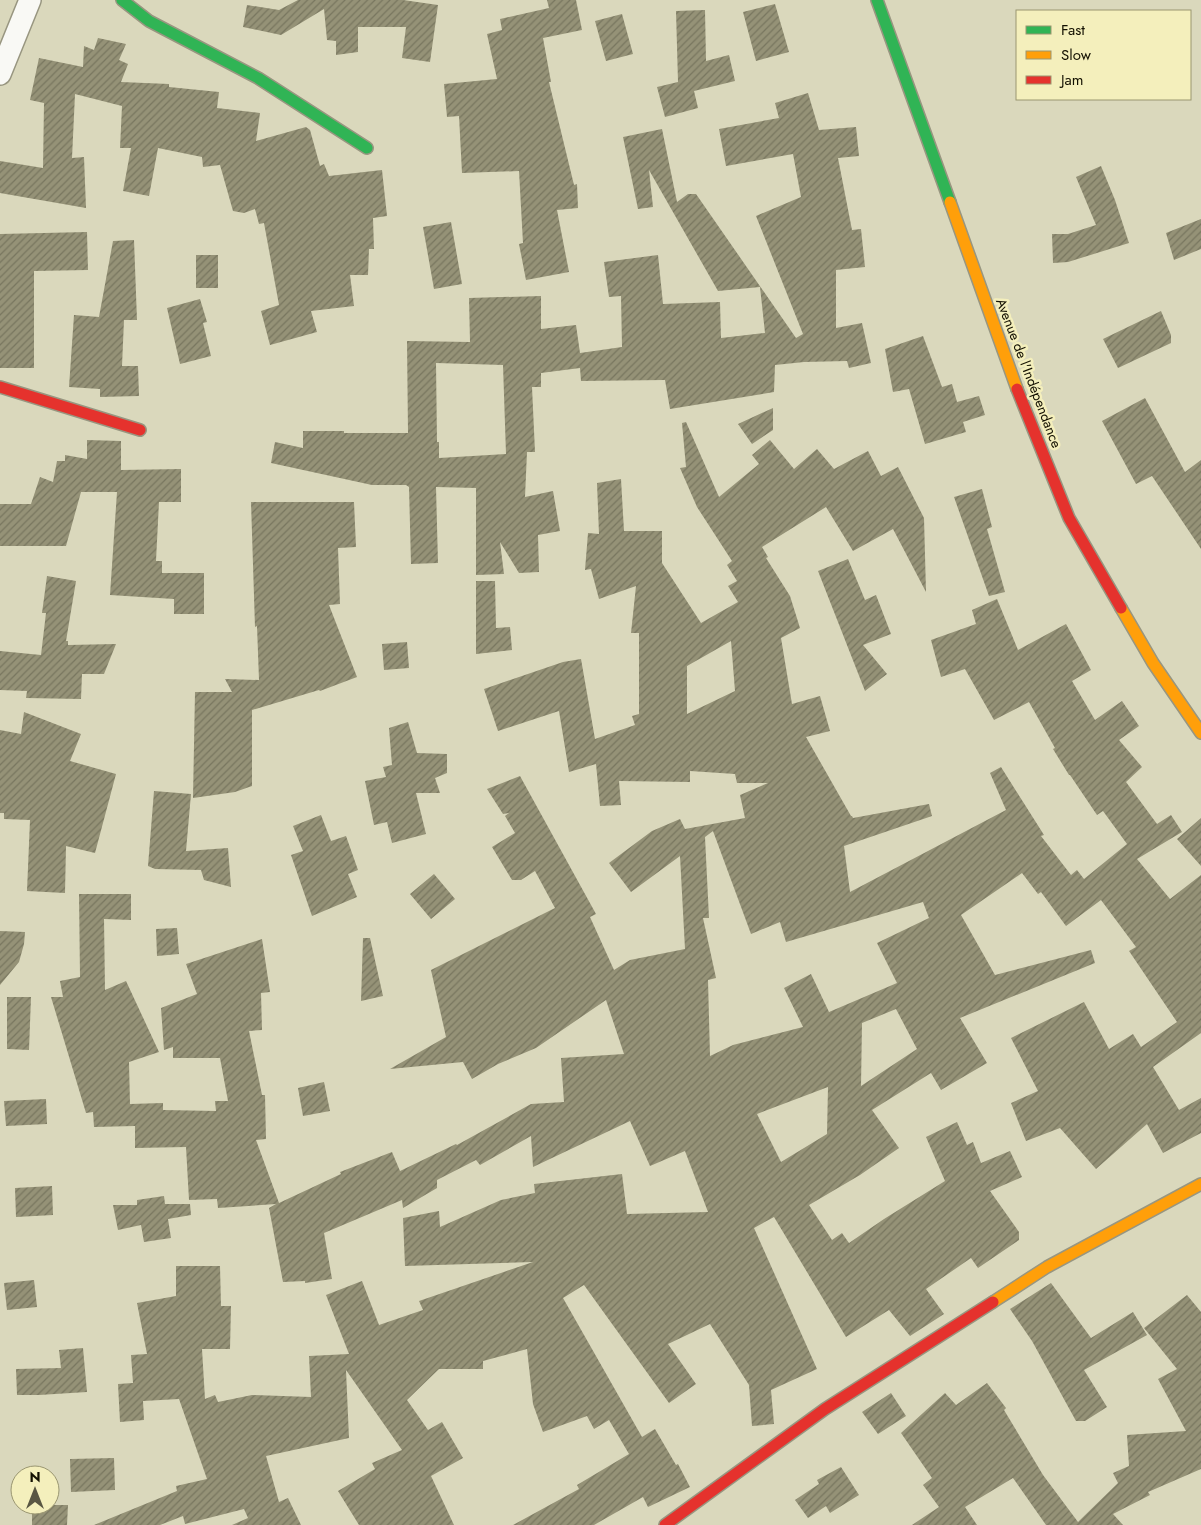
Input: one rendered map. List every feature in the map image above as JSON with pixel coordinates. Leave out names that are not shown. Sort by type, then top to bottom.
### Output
[{"type":"street","points":[[0,74],[30,0]]},
{"type":"street","points":[[122,0],[149,21],[258,78],[367,148]]},
{"type":"street","name":"Avenue de l'Indépendance","points":[[876,0],[1018,391],[1068,518],[1152,663],[1201,733]]},
{"type":"street","points":[[0,387],[140,430]]},
{"type":"street","points":[[665,1525],[826,1409],[1047,1267],[1201,1184]]},
{"type":"building","points":[[298,0],[403,0],[438,5],[430,62],[402,58],[406,27],[358,27],[358,52],[336,55],[336,41],[327,40],[324,9],[281,35],[243,27],[247,5],[279,10]]},
{"type":"building","points":[[547,0],[576,0],[582,30],[543,38],[551,82],[549,82],[574,185],[577,184],[578,208],[557,210],[569,272],[526,280],[519,244],[523,243],[519,171],[462,173],[459,116],[447,117],[444,84],[497,79],[487,34],[502,30],[500,19],[549,8]]},
{"type":"building","points":[[775,4],[789,52],[756,61],[743,12]]},
{"type":"building","points":[[705,10],[706,61],[729,55],[735,81],[694,91],[698,108],[665,117],[657,87],[678,82],[676,11]]},
{"type":"building","points":[[622,14],[633,54],[606,61],[595,21]]},
{"type":"building","points":[[98,38],[126,44],[119,60],[128,64],[121,82],[169,84],[169,87],[219,92],[217,108],[260,113],[256,141],[306,127],[310,130],[320,166],[324,164],[329,176],[382,170],[387,216],[373,218],[374,249],[369,249],[368,275],[350,275],[354,306],[311,311],[317,332],[270,345],[261,311],[279,305],[264,223],[259,224],[255,209],[244,213],[233,211],[220,165],[203,167],[202,157],[158,148],[149,196],[123,191],[131,148],[120,148],[122,106],[75,94],[72,158],[84,157],[86,208],[0,193],[0,161],[43,168],[44,103],[30,100],[39,58],[83,67],[84,46],[94,50]]},
{"type":"building","points":[[808,93],[819,130],[856,127],[859,156],[838,158],[852,230],[861,229],[865,267],[836,270],[836,328],[862,323],[871,363],[849,368],[847,361],[775,365],[774,392],[670,409],[665,380],[581,381],[580,368],[541,373],[541,387],[532,387],[535,452],[527,452],[525,497],[553,491],[560,531],[538,535],[539,572],[519,573],[500,542],[504,574],[476,575],[476,488],[436,487],[438,563],[411,564],[409,487],[406,485],[372,485],[271,463],[275,442],[303,448],[303,431],[408,433],[407,341],[470,342],[469,298],[541,296],[541,329],[576,325],[580,353],[622,347],[621,296],[609,297],[604,262],[658,255],[663,304],[720,302],[721,338],[765,333],[760,287],[718,291],[649,170],[653,207],[638,209],[623,137],[662,129],[677,202],[688,194],[696,194],[796,338],[803,334],[756,216],[801,197],[793,154],[726,166],[719,129],[779,118],[775,103]],"holes":[[[436,363],[503,365],[506,454],[439,458]]]},
{"type":"building","points":[[1101,166],[1115,200],[1129,243],[1068,262],[1053,263],[1052,234],[1068,234],[1096,225],[1076,177]]},
{"type":"building","points":[[1201,219],[1201,249],[1174,260],[1166,233]]},
{"type":"building","points":[[451,222],[462,284],[434,289],[423,227]]},
{"type":"building","points":[[87,232],[88,270],[34,271],[34,368],[0,368],[0,234]]},
{"type":"building","points":[[134,240],[137,320],[124,320],[122,366],[138,366],[139,396],[100,397],[100,389],[69,387],[74,315],[99,317],[113,241]]},
{"type":"building","points":[[196,255],[218,255],[218,288],[196,288]]},
{"type":"building","points":[[200,299],[207,322],[203,323],[211,356],[180,364],[167,308]]},
{"type":"building","points":[[1161,311],[1171,335],[1171,343],[1118,368],[1103,339]]},
{"type":"building","points":[[923,336],[942,387],[952,384],[957,402],[979,396],[985,415],[963,422],[966,432],[925,444],[909,389],[893,392],[885,349]]},
{"type":"building","points":[[1145,398],[1185,472],[1201,460],[1201,549],[1152,476],[1136,484],[1102,421]]},
{"type":"building","points":[[773,408],[773,430],[752,444],[738,424]]},
{"type":"building","points":[[686,422],[719,497],[759,464],[752,455],[770,440],[794,469],[817,449],[834,469],[868,451],[881,476],[898,467],[924,518],[926,592],[893,529],[853,551],[826,507],[762,547],[768,557],[766,558],[790,596],[800,628],[781,638],[792,704],[820,696],[830,731],[806,737],[851,816],[853,818],[929,804],[932,816],[844,846],[850,892],[1006,810],[990,773],[1001,767],[1044,835],[1041,836],[1071,875],[1077,870],[1084,879],[1127,844],[1103,811],[1097,815],[1069,775],[1053,749],[1055,748],[1029,702],[994,720],[965,669],[941,677],[931,640],[976,624],[972,610],[997,599],[1018,650],[1066,624],[1091,670],[1072,681],[1095,720],[1122,701],[1139,726],[1119,740],[1142,767],[1126,782],[1157,824],[1171,815],[1182,832],[1137,859],[1170,899],[1201,875],[1201,1033],[1153,1067],[1179,1110],[1201,1098],[1201,1133],[1163,1153],[1147,1124],[1096,1169],[1060,1128],[1026,1141],[1011,1103],[1038,1091],[1011,1038],[1084,1002],[1109,1049],[1133,1034],[1141,1047],[1177,1022],[1129,951],[1136,947],[1101,900],[1066,926],[1041,892],[1038,894],[1022,873],[961,915],[995,975],[1091,950],[1095,963],[960,1018],[987,1063],[941,1090],[931,1073],[872,1110],[899,1148],[860,1175],[809,1205],[832,1240],[842,1233],[849,1243],[945,1181],[926,1137],[957,1122],[967,1145],[973,1142],[981,1163],[1010,1151],[1022,1177],[990,1191],[1019,1232],[1019,1240],[978,1268],[971,1258],[926,1289],[944,1314],[910,1336],[889,1310],[846,1337],[774,1217],[754,1228],[817,1369],[771,1390],[774,1424],[752,1426],[749,1385],[710,1324],[668,1344],[696,1384],[669,1403],[584,1285],[563,1298],[642,1437],[655,1429],[676,1465],[678,1464],[690,1487],[648,1507],[643,1497],[594,1525],[513,1525],[579,1489],[577,1485],[629,1454],[609,1420],[594,1429],[587,1416],[543,1432],[533,1404],[527,1349],[483,1361],[483,1369],[439,1369],[407,1400],[428,1430],[442,1422],[463,1458],[431,1476],[454,1525],[359,1525],[338,1491],[375,1469],[372,1463],[402,1450],[346,1370],[349,1438],[266,1456],[279,1502],[288,1498],[301,1525],[232,1525],[248,1518],[244,1509],[185,1524],[183,1516],[160,1525],[94,1525],[177,1491],[176,1486],[207,1479],[179,1399],[143,1401],[144,1420],[120,1422],[118,1384],[133,1383],[131,1355],[147,1354],[137,1303],[176,1296],[176,1266],[220,1266],[221,1306],[231,1306],[230,1349],[202,1349],[205,1399],[215,1395],[218,1402],[252,1395],[311,1397],[309,1356],[349,1354],[326,1295],[362,1281],[379,1325],[423,1310],[419,1301],[533,1262],[405,1266],[403,1218],[439,1211],[440,1227],[501,1200],[535,1193],[534,1184],[622,1174],[627,1214],[708,1212],[685,1151],[650,1166],[630,1121],[533,1167],[531,1136],[480,1165],[476,1160],[437,1180],[437,1188],[403,1208],[402,1200],[324,1233],[332,1279],[305,1283],[305,1281],[283,1282],[269,1208],[276,1204],[218,1208],[217,1199],[189,1200],[186,1147],[135,1148],[135,1126],[94,1127],[93,1112],[86,1113],[51,997],[63,997],[60,981],[80,977],[79,894],[131,894],[131,920],[104,919],[105,990],[126,981],[159,1052],[129,1062],[130,1104],[163,1103],[163,1110],[216,1111],[215,1101],[228,1101],[220,1058],[173,1058],[173,1047],[164,1050],[161,1008],[197,994],[186,964],[262,939],[270,992],[261,993],[262,1030],[249,1031],[262,1095],[265,1095],[266,1139],[256,1140],[279,1203],[341,1174],[340,1172],[392,1152],[400,1171],[457,1145],[531,1104],[564,1102],[561,1058],[624,1054],[606,1000],[536,1048],[498,1064],[472,1079],[463,1062],[390,1069],[446,1037],[431,970],[555,908],[535,871],[521,880],[512,880],[492,847],[515,833],[505,816],[509,813],[503,814],[487,789],[520,776],[596,914],[590,917],[614,970],[630,960],[685,949],[680,856],[631,892],[609,863],[652,831],[680,819],[685,829],[745,818],[740,795],[768,783],[737,783],[735,774],[690,771],[690,782],[619,781],[621,805],[600,806],[596,764],[569,772],[559,711],[498,731],[484,689],[563,662],[581,659],[595,739],[635,725],[632,716],[639,714],[639,633],[631,633],[636,586],[599,599],[591,569],[585,570],[588,533],[599,534],[597,483],[621,479],[624,531],[662,531],[662,563],[701,623],[738,602],[728,586],[737,581],[727,565],[732,561],[697,507],[680,468],[686,467],[682,423]],"holes":[[[731,641],[735,691],[687,714],[687,666]],[[713,831],[751,934],[780,922],[786,942],[923,902],[929,918],[877,943],[897,983],[829,1012],[811,974],[784,988],[803,1027],[733,1045],[710,1056],[708,980],[716,978],[703,918],[709,918],[705,837]],[[896,1009],[917,1049],[861,1086],[862,1023]],[[828,1087],[827,1134],[781,1162],[757,1114]]]},
{"type":"building","points":[[87,440],[121,441],[121,470],[181,469],[181,502],[159,502],[156,561],[162,561],[162,573],[204,573],[204,614],[174,614],[174,599],[110,595],[117,492],[81,492],[66,546],[0,546],[0,504],[31,504],[40,477],[53,482],[57,461],[65,461],[65,455],[87,459]]},
{"type":"building","points":[[982,489],[992,527],[987,529],[1005,592],[989,596],[954,497]]},
{"type":"building","points":[[251,502],[354,502],[356,547],[338,548],[340,604],[329,605],[357,677],[320,691],[252,710],[252,786],[235,792],[193,798],[195,692],[232,692],[225,679],[259,680],[257,626],[255,627]]},
{"type":"building","points":[[848,559],[865,600],[876,595],[891,634],[863,645],[887,674],[865,691],[818,571]]},
{"type":"building","points":[[47,576],[76,581],[66,641],[68,641],[68,645],[116,644],[104,674],[82,674],[81,699],[26,698],[27,691],[0,690],[0,651],[41,655],[46,613],[42,613]]},
{"type":"building","points":[[476,581],[495,581],[496,628],[510,627],[512,650],[476,654]]},
{"type":"building","points":[[407,642],[409,668],[384,670],[382,644]]},
{"type":"building","points":[[24,712],[81,734],[70,761],[116,774],[95,853],[66,846],[65,893],[27,891],[30,820],[4,819],[4,813],[0,813],[0,730],[21,734]]},
{"type":"building","points":[[408,722],[417,753],[447,754],[447,773],[435,778],[440,793],[416,793],[426,834],[392,843],[387,822],[374,825],[365,781],[386,777],[383,767],[392,765],[389,728]]},
{"type":"building","points":[[154,791],[191,794],[186,851],[228,848],[231,887],[204,880],[201,870],[155,869],[148,866]]},
{"type":"building","points":[[321,815],[331,841],[346,836],[358,870],[348,874],[357,897],[312,916],[291,855],[303,851],[293,826]]},
{"type":"building","points":[[1201,818],[1201,866],[1177,839]]},
{"type":"building","points":[[434,874],[455,899],[431,919],[410,894]]},
{"type":"building","points":[[177,928],[179,954],[157,956],[156,929]]},
{"type":"building","points":[[0,931],[25,932],[19,962],[0,985]]},
{"type":"building","points":[[363,938],[370,938],[383,996],[361,1001]]},
{"type":"building","points":[[7,997],[31,997],[29,1050],[7,1049]]},
{"type":"building","points":[[324,1082],[330,1111],[303,1116],[298,1088]]},
{"type":"building","points":[[46,1099],[47,1124],[6,1126],[4,1101]]},
{"type":"building","points":[[52,1186],[53,1215],[16,1217],[15,1188]]},
{"type":"building","points":[[164,1196],[165,1204],[190,1204],[191,1215],[168,1219],[171,1238],[144,1242],[141,1225],[118,1230],[113,1205],[137,1205],[137,1200]]},
{"type":"building","points":[[34,1280],[37,1307],[7,1310],[4,1283]]},
{"type":"building","points":[[1051,1283],[1091,1338],[1133,1312],[1147,1335],[1084,1370],[1107,1407],[1085,1421],[1076,1421],[1032,1341],[1010,1309]]},
{"type":"building","points":[[1187,1295],[1201,1312],[1201,1469],[1148,1492],[1150,1495],[1113,1514],[1123,1525],[1046,1525],[1013,1478],[965,1507],[977,1525],[912,1525],[939,1507],[923,1485],[932,1478],[901,1433],[945,1393],[956,1405],[987,1383],[1006,1408],[1004,1410],[1043,1475],[1078,1522],[1118,1483],[1113,1473],[1129,1466],[1127,1435],[1186,1431],[1158,1379],[1177,1369],[1144,1328]]},
{"type":"building","points":[[83,1348],[87,1392],[17,1395],[16,1369],[61,1368],[59,1350]]},
{"type":"building","points":[[891,1393],[906,1416],[878,1434],[862,1412]]},
{"type":"building","points":[[114,1458],[115,1490],[71,1492],[70,1459]]},
{"type":"building","points":[[841,1467],[859,1495],[830,1513],[826,1506],[808,1518],[795,1500],[819,1484],[817,1480]]},
{"type":"building","points":[[60,1505],[68,1505],[67,1525],[32,1525],[32,1515],[60,1515]]},
{"type":"traffic: fast","points":[[122,0],[149,21],[258,78],[367,148]]},
{"type":"traffic: fast","points":[[877,0],[950,202]]},
{"type":"traffic: slow","points":[[950,202],[1017,389]]},
{"type":"traffic: slow","points":[[1121,608],[1153,663],[1201,733]]},
{"type":"traffic: slow","points":[[993,1302],[1047,1267],[1201,1184]]},
{"type":"traffic: jam","points":[[0,387],[140,430]]},
{"type":"traffic: jam","points":[[1017,389],[1069,518],[1121,608]]},
{"type":"traffic: jam","points":[[665,1525],[825,1409],[993,1302]]}]
